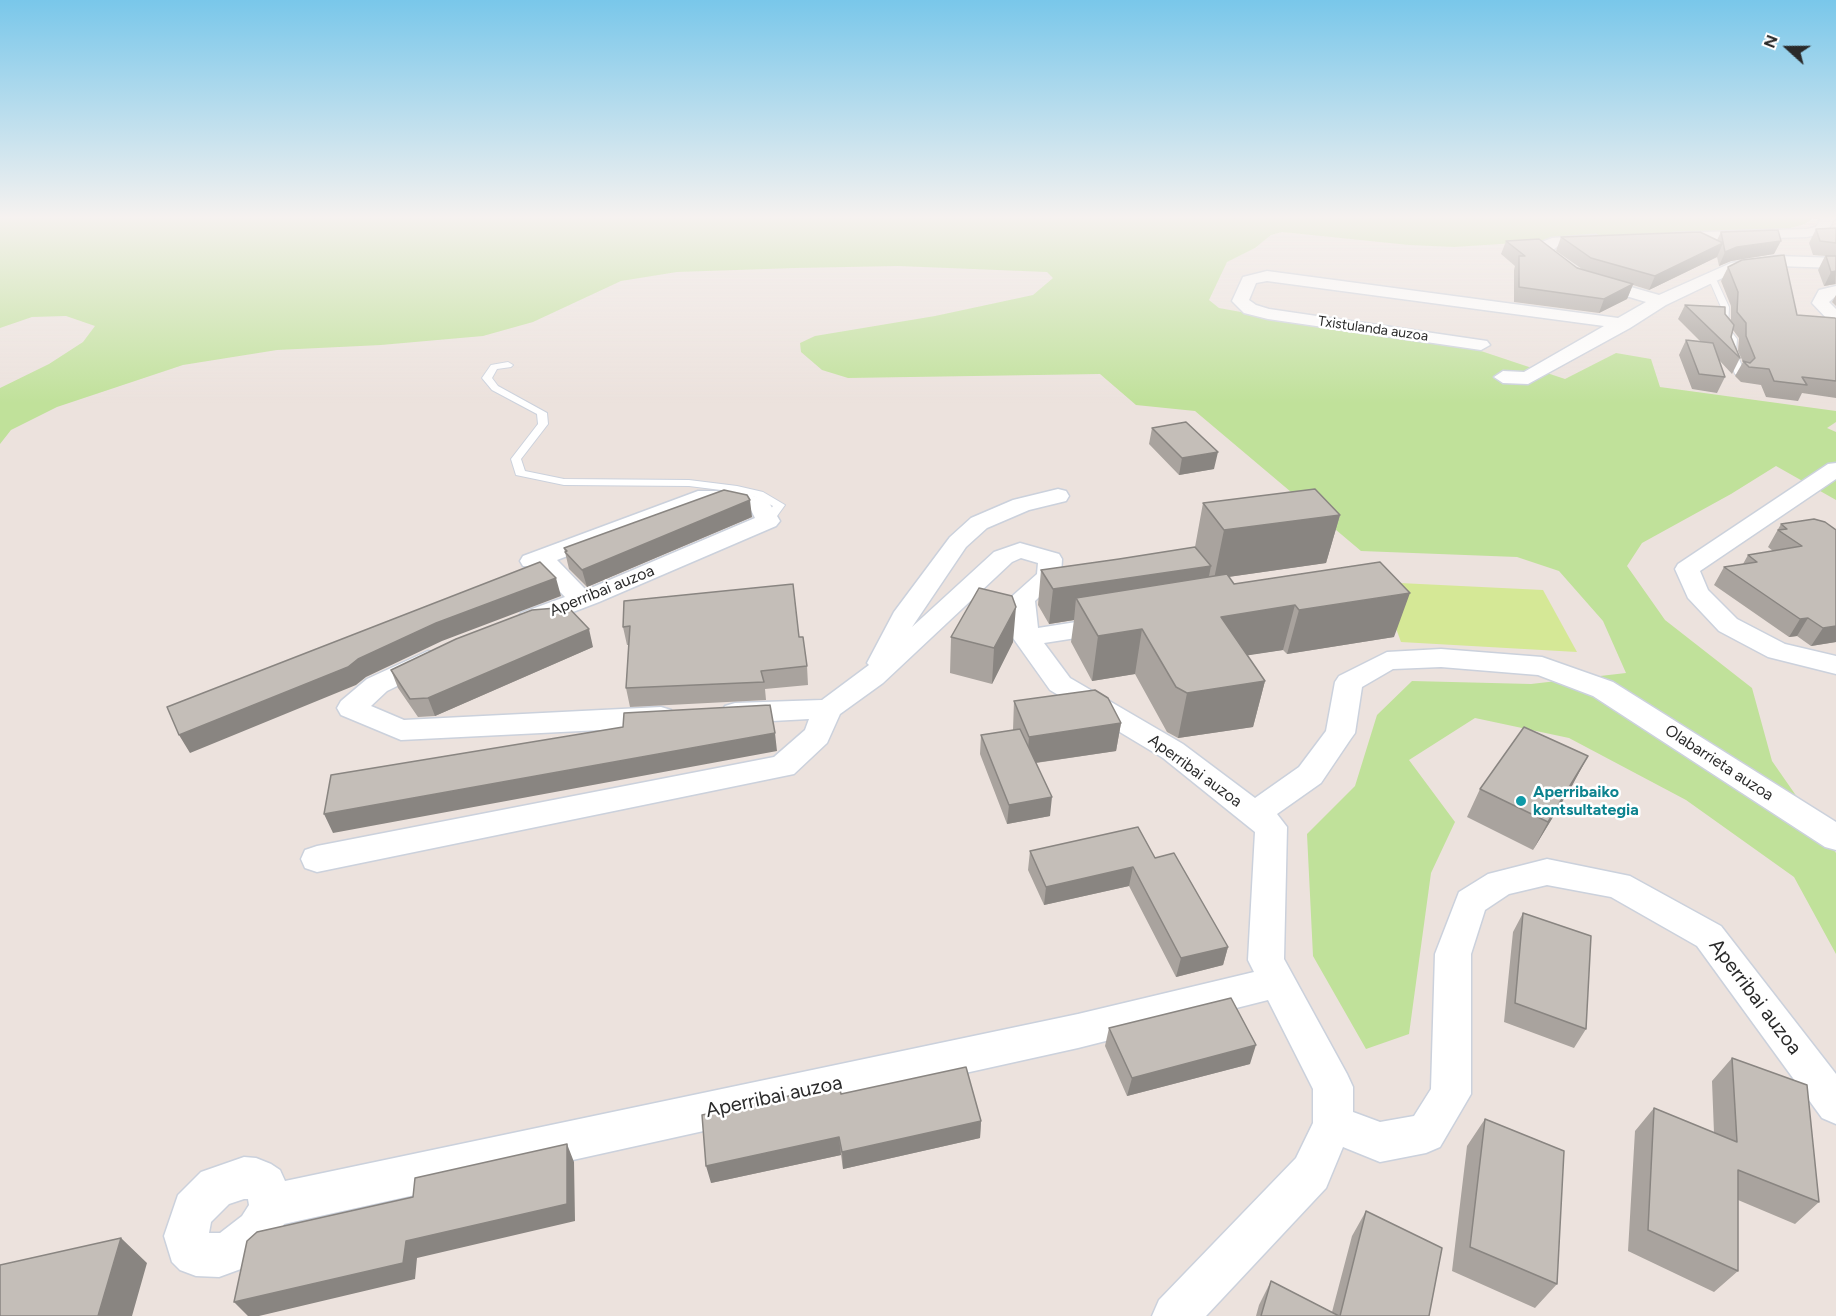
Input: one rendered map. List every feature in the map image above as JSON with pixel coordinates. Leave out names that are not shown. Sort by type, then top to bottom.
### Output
[{"type":"street","name":"Txistulanda auzoa","points":[[1252,279],[1249,280],[1240,301],[1250,309],[1268,314],[1481,345]]},
{"type":"street","name":"Txistulanda auzoa","points":[[1292,279],[1624,324]]},
{"type":"street","points":[[1587,279],[1660,301]]},
{"type":"street","points":[[1503,377],[1528,378],[1660,301],[1706,279]]},
{"type":"street","points":[[1836,291],[1825,294],[1820,303],[1836,318]]},
{"type":"street","points":[[1836,469],[1687,568],[1697,593],[1728,625],[1777,651],[1836,665]]},
{"type":"street","points":[[582,600],[537,559],[698,498],[738,498],[760,506],[768,521]]},
{"type":"street","points":[[873,677],[903,618],[958,542],[979,523],[1050,498]]},
{"type":"street","name":"Aperribai auzoa","points":[[506,628],[582,600],[768,521]]},
{"type":"street","points":[[317,859],[783,766],[817,736],[828,709],[873,677],[1003,558],[1020,550],[1050,559],[1048,576],[1022,599],[1026,638],[1130,622]]},
{"type":"street","name":"Aperribai auzoa","points":[[1026,638],[1060,684],[1173,751],[1271,827],[1266,960],[1333,1087],[1333,1124],[1311,1173],[1175,1316]]},
{"type":"street","points":[[452,649],[377,685],[351,708],[401,730],[828,709]]},
{"type":"street","name":"Aperribai auzoa","points":[[1255,814],[1311,775],[1340,733],[1349,682],[1387,661],[1441,658],[1542,666],[1603,689]]},
{"type":"street","name":"Olabarrieta auzoa","points":[[1603,689],[1836,838]]},
{"type":"street","name":"Aperribai auzoa","points":[[1333,1124],[1380,1142],[1426,1133],[1451,1094],[1453,954],[1471,902],[1500,884],[1547,872],[1618,885],[1709,936],[1836,1105]]},
{"type":"street","name":"Aperribai auzoa","points":[[270,1206],[1078,1030],[1276,982]]},
{"type":"lane","points":[[1708,279],[1714,283],[1725,307],[1724,327],[1733,339],[1731,351],[1740,374]]},
{"type":"lane","points":[[508,365],[494,367],[487,378],[495,388],[542,413],[543,424],[516,459],[520,473],[564,482],[688,483],[737,489],[759,495],[779,505],[768,521]]},
{"type":"green space","points":[[0,279],[631,279],[621,281],[533,322],[483,336],[381,345],[277,350],[183,365],[57,407],[11,430],[0,444],[0,388],[49,364],[83,342],[95,326],[66,316],[32,317],[0,328]]},
{"type":"green space","points":[[1051,279],[1219,279],[1209,300],[1219,308],[1296,322],[1466,346],[1565,379],[1616,353],[1651,359],[1660,387],[1836,411],[1836,422],[1827,428],[1836,432],[1836,500],[1776,466],[1731,494],[1642,543],[1627,566],[1665,620],[1752,688],[1772,761],[1836,853],[1836,954],[1794,877],[1686,800],[1569,738],[1475,718],[1409,760],[1455,822],[1431,873],[1409,1034],[1366,1049],[1313,956],[1307,834],[1355,786],[1377,715],[1412,681],[1531,684],[1626,673],[1603,621],[1559,571],[1517,557],[1361,551],[1195,411],[1136,405],[1100,374],[848,378],[822,370],[801,352],[800,343],[815,336],[935,316],[1033,295]]},
{"type":"green space","points":[[1379,582],[1543,590],[1577,652],[1401,642]]},
{"type":"building","points":[[1519,279],[1617,279],[1633,284],[1604,299],[1519,287]]},
{"type":"building","points":[[1733,279],[1789,279],[1797,315],[1835,318],[1836,381],[1802,377],[1807,385],[1774,381],[1769,369],[1749,367],[1743,361],[1750,363],[1755,358],[1746,336],[1746,323],[1737,312],[1738,292]]},
{"type":"building","points":[[1685,305],[1725,307],[1725,314],[1734,325],[1731,337],[1740,358]]},
{"type":"building","points":[[1686,340],[1713,343],[1725,377],[1699,374]]},
{"type":"building","points":[[1186,422],[1218,452],[1182,458],[1152,428]]},
{"type":"building","points":[[1315,489],[1340,515],[1224,530],[1203,503]]},
{"type":"building","points":[[724,490],[747,495],[750,500],[582,570],[565,552],[567,551],[564,548]]},
{"type":"building","points":[[1814,519],[1825,522],[1836,530],[1836,626],[1823,628],[1808,618],[1800,619],[1724,567],[1757,562],[1748,555],[1802,546],[1778,530],[1787,529],[1781,524]]},
{"type":"building","points":[[1195,547],[1211,566],[1053,589],[1041,570],[1119,559]]},
{"type":"building","points":[[540,562],[556,578],[436,623],[358,659],[348,667],[179,735],[167,707]]},
{"type":"building","points":[[1380,562],[1410,593],[1299,610],[1295,605],[1221,617],[1265,681],[1187,693],[1176,687],[1142,629],[1098,636],[1076,598],[1227,574],[1234,584]]},
{"type":"building","points":[[793,584],[799,637],[803,637],[807,666],[761,671],[764,682],[626,688],[630,626],[623,627],[624,601]]},
{"type":"building","points":[[979,588],[1012,596],[1016,607],[994,648],[951,637]]},
{"type":"building","points":[[568,607],[589,629],[428,698],[410,699],[391,670],[456,639],[532,610]]},
{"type":"building","points":[[1095,690],[1108,698],[1121,723],[1029,737],[1014,701]]},
{"type":"building","points":[[770,705],[775,733],[324,814],[331,775],[623,727],[624,713]]},
{"type":"building","points":[[1524,727],[1588,756],[1548,822],[1480,789]]},
{"type":"building","points":[[1020,729],[1052,797],[1009,805],[981,735]]},
{"type":"building","points":[[1138,827],[1155,858],[1174,853],[1228,947],[1181,958],[1133,867],[1046,887],[1030,851]]},
{"type":"building","points":[[1523,913],[1591,936],[1586,1029],[1515,1003]]},
{"type":"building","points":[[1231,998],[1256,1045],[1132,1078],[1109,1028]]},
{"type":"building","points":[[1732,1058],[1807,1085],[1819,1202],[1738,1170],[1738,1271],[1648,1230],[1654,1108],[1737,1142]]},
{"type":"building","points":[[966,1067],[981,1121],[842,1152],[839,1137],[706,1166],[702,1115],[839,1085],[841,1094]]},
{"type":"building","points":[[1485,1119],[1564,1151],[1557,1284],[1470,1247]]},
{"type":"building","points":[[567,1144],[567,1204],[406,1241],[403,1263],[234,1302],[247,1241],[257,1232],[413,1197],[415,1178]]},
{"type":"building","points":[[1366,1211],[1442,1248],[1429,1316],[1340,1316]]},
{"type":"building","points":[[121,1238],[98,1316],[0,1316],[0,1265]]},
{"type":"building","points":[[1271,1281],[1339,1316],[1261,1316]]},
{"type":"place","name":"Aperribaiko kontsultategia","points":[[1521,801]]}]
